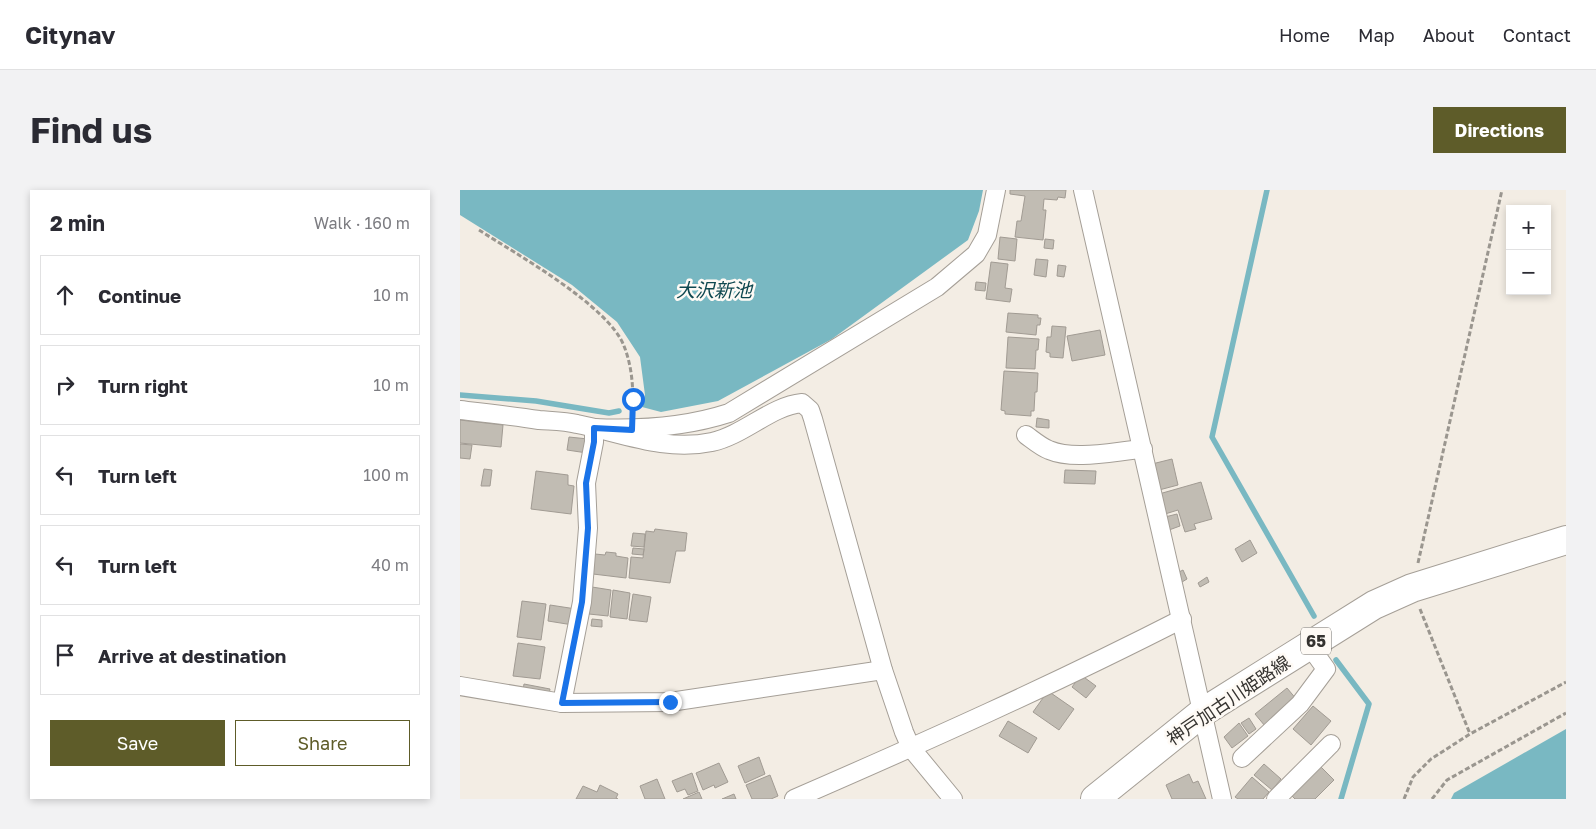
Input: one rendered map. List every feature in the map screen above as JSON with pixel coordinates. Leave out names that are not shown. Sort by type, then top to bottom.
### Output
[{"type":"main road","name":"神戸加古川姫路線","points":[[1095,799],[1203,712],[1374,605],[1412,588],[1566,540]]},
{"type":"street","points":[[594,428],[632,430],[709,420],[729,413],[937,287],[976,254],[987,235],[996,190]]},
{"type":"street","points":[[1084,190],[1222,799]]},
{"type":"street","points":[[460,410],[577,424],[638,440],[667,444],[712,442],[731,436],[787,406],[802,403],[810,410],[813,419],[884,670],[904,732],[911,748],[953,799]]},
{"type":"street","points":[[562,703],[582,602],[588,528],[586,483],[594,442],[594,428]]},
{"type":"street","points":[[1026,435],[1048,450],[1062,454],[1081,455],[1143,449]]},
{"type":"street","points":[[794,799],[911,748],[1115,653],[1182,619]]},
{"type":"street","points":[[1242,758],[1300,704],[1326,669],[1310,645]]},
{"type":"street","points":[[460,686],[562,703],[670,702],[884,670]]},
{"type":"street","points":[[1276,799],[1331,744]]},
{"type":"path","points":[[1470,734],[1412,588],[1502,190]]},
{"type":"path","points":[[479,230],[592,306],[613,328],[624,345],[629,366],[633,399],[632,430]]},
{"type":"path","points":[[1404,799],[1413,777],[1431,759],[1470,734],[1566,682]]},
{"type":"path","points":[[1432,799],[1447,780],[1566,713]]},
{"type":"water","name":"大沢新池","points":[[460,190],[983,190],[979,211],[968,240],[832,339],[718,401],[661,412],[642,407],[645,395],[640,357],[617,322],[572,285],[460,215]]},
{"type":"water","points":[[1566,729],[1566,799],[1451,799],[1454,793]]},
{"type":"building","points":[[1010,190],[1066,190],[1065,198],[1058,197],[1057,200],[1044,199],[1043,210],[1046,210],[1043,240],[1015,237],[1017,221],[1021,221],[1025,196],[1010,194]]},
{"type":"building","points":[[1000,237],[1017,239],[1015,261],[998,259]]},
{"type":"building","points":[[1045,239],[1054,240],[1053,249],[1044,248]]},
{"type":"building","points":[[1036,259],[1048,260],[1046,277],[1034,275]]},
{"type":"building","points":[[991,262],[1008,264],[1005,288],[1012,289],[1010,302],[986,299]]},
{"type":"building","points":[[1058,265],[1066,266],[1064,277],[1057,276]]},
{"type":"building","points":[[976,282],[986,283],[985,291],[975,290]]},
{"type":"building","points":[[1008,313],[1038,315],[1038,318],[1041,318],[1040,325],[1037,325],[1036,335],[1006,332]]},
{"type":"building","points":[[1052,326],[1066,327],[1063,358],[1050,357],[1050,353],[1046,352],[1047,337],[1051,337]]},
{"type":"building","points":[[1100,330],[1105,355],[1072,361],[1067,336]]},
{"type":"building","points":[[1008,337],[1039,339],[1038,350],[1036,350],[1035,369],[1006,368]]},
{"type":"building","points":[[1004,371],[1038,373],[1034,411],[1031,411],[1031,416],[1005,414],[1005,411],[1001,410]]},
{"type":"building","points":[[1037,418],[1049,420],[1049,428],[1036,427]]},
{"type":"building","points":[[460,420],[503,425],[501,447],[460,443]]},
{"type":"building","points":[[569,437],[588,439],[587,453],[567,450]]},
{"type":"building","points":[[460,444],[472,445],[470,459],[460,458]]},
{"type":"building","points":[[1172,459],[1178,485],[1159,490],[1152,464]]},
{"type":"building","points":[[484,469],[492,470],[490,486],[481,486]]},
{"type":"building","points":[[1065,470],[1096,471],[1095,484],[1064,483]]},
{"type":"building","points":[[536,471],[568,475],[568,485],[574,486],[571,514],[531,509]]},
{"type":"building","points":[[1201,482],[1212,519],[1194,524],[1196,529],[1185,532],[1178,510],[1165,514],[1159,494]]},
{"type":"building","points":[[1177,514],[1180,526],[1169,530],[1165,517]]},
{"type":"building","points":[[655,529],[687,533],[685,551],[676,551],[670,583],[629,578],[631,557],[643,558],[646,531],[654,532]]},
{"type":"building","points":[[633,533],[645,534],[644,547],[631,546]]},
{"type":"building","points":[[1250,540],[1257,553],[1242,562],[1235,549]]},
{"type":"building","points":[[633,548],[644,549],[643,555],[632,554]]},
{"type":"building","points":[[606,552],[616,553],[616,556],[628,558],[626,578],[593,574],[595,554],[605,555]]},
{"type":"building","points":[[1183,570],[1187,579],[1182,582],[1177,573]]},
{"type":"building","points":[[1207,577],[1209,582],[1200,587],[1198,583]]},
{"type":"building","points":[[592,587],[611,590],[608,616],[589,614]]},
{"type":"building","points":[[613,590],[630,593],[627,619],[610,617]]},
{"type":"building","points":[[633,594],[651,597],[647,622],[629,620]]},
{"type":"building","points":[[522,601],[546,604],[541,640],[517,637]]},
{"type":"building","points":[[550,605],[576,609],[573,625],[548,621]]},
{"type":"building","points":[[592,619],[602,620],[602,627],[591,626]]},
{"type":"building","points":[[518,643],[545,647],[540,679],[513,676]]},
{"type":"building","points":[[1081,675],[1096,686],[1086,698],[1072,687]]},
{"type":"building","points":[[524,684],[550,689],[549,695],[523,690]]},
{"type":"building","points":[[1287,688],[1297,700],[1265,726],[1255,714]]},
{"type":"building","points":[[1048,691],[1074,709],[1059,730],[1033,712]]},
{"type":"building","points":[[1313,706],[1331,721],[1311,745],[1293,729]]},
{"type":"building","points":[[1249,718],[1256,729],[1249,734],[1241,723]]},
{"type":"building","points":[[1008,721],[1037,738],[1028,753],[999,736]]},
{"type":"building","points":[[1239,723],[1248,736],[1232,748],[1224,737]]},
{"type":"building","points":[[759,757],[765,774],[745,783],[738,766]]},
{"type":"building","points":[[719,763],[728,782],[715,788],[714,785],[703,790],[696,773]]},
{"type":"building","points":[[1264,764],[1281,779],[1272,790],[1254,775]]},
{"type":"building","points":[[1320,766],[1334,780],[1315,799],[1295,799],[1291,795]]},
{"type":"building","points":[[692,773],[698,791],[688,795],[685,789],[677,792],[672,781]]},
{"type":"building","points":[[1189,774],[1193,783],[1198,781],[1206,799],[1172,799],[1166,785]]},
{"type":"building","points":[[770,775],[778,796],[771,799],[752,799],[746,785]]},
{"type":"building","points":[[1252,777],[1269,792],[1263,799],[1238,799],[1235,797]]},
{"type":"building","points":[[657,779],[665,799],[645,799],[640,786]]},
{"type":"building","points":[[600,785],[618,794],[616,798],[618,799],[576,799],[583,786],[597,792]]},
{"type":"building","points":[[699,792],[702,799],[683,799]]},
{"type":"building","points":[[734,794],[736,799],[722,799]]},
{"type":"waterway","points":[[1267,190],[1212,437],[1314,616]]},
{"type":"waterway","points":[[460,395],[536,401],[609,413],[619,411]]},
{"type":"waterway","points":[[1336,660],[1369,704],[1341,799]]},
{"type":"route","points":[[633,399],[632,430],[594,428],[594,442],[586,483],[588,528],[582,602],[562,703],[670,702]]}]
